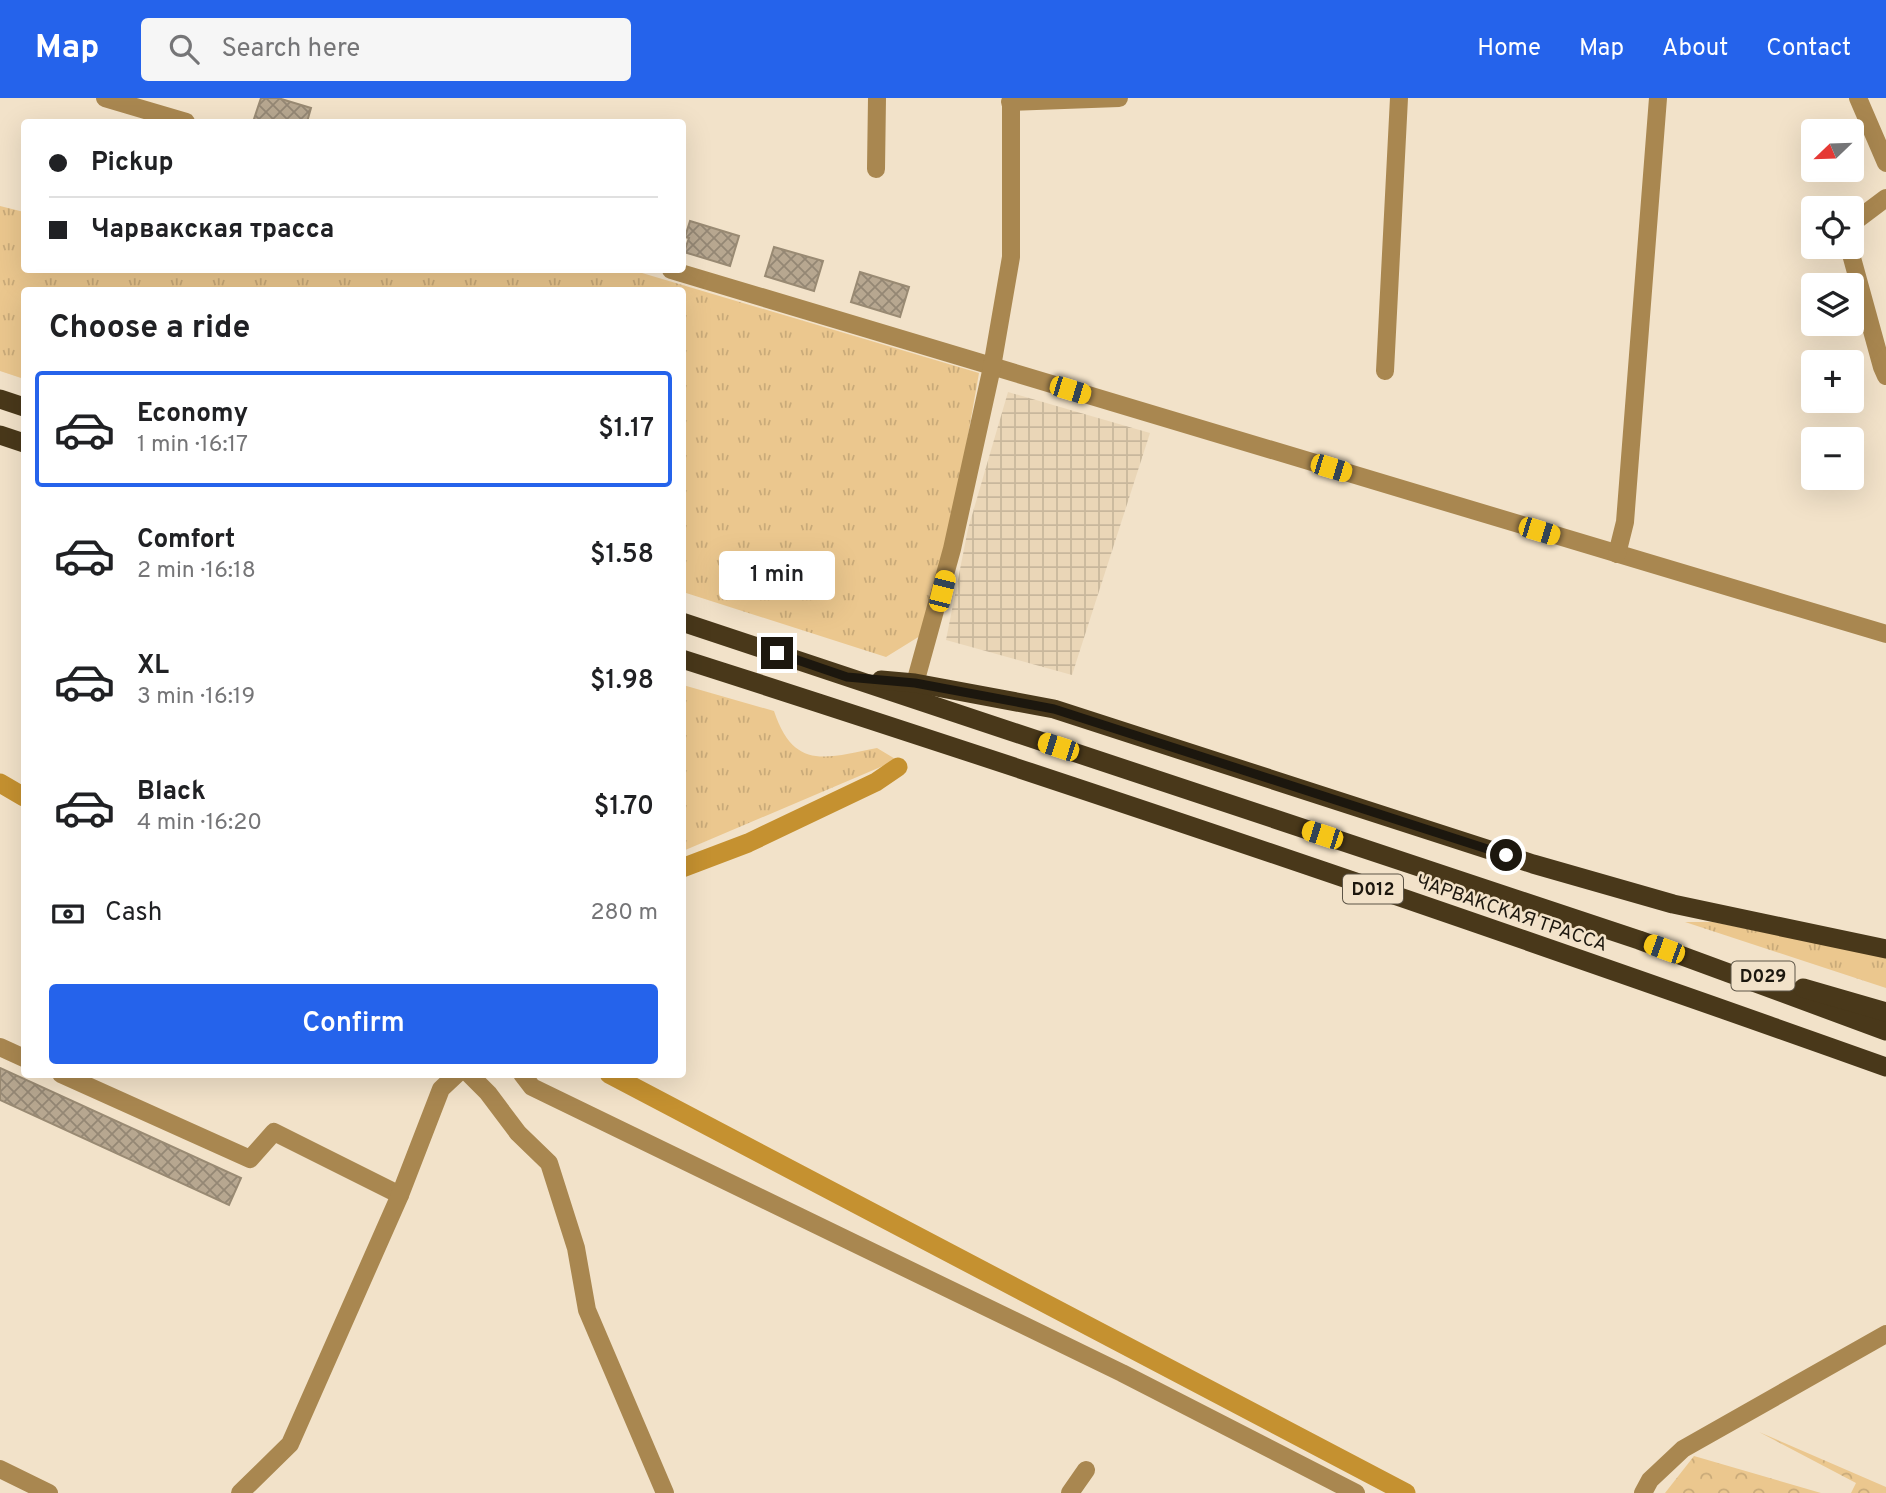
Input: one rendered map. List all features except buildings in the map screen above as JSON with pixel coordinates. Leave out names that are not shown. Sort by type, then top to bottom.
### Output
[{"type":"highway","points":[[0,399],[21,406]]},
{"type":"highway","points":[[0,435],[21,442]]},
{"type":"highway","name":"ЧАРВАКСКАЯ ТРАССА","points":[[686,623],[1639,940],[1886,1031]]},
{"type":"highway","name":"ЧАРВАКСКАЯ ТРАССА","points":[[686,660],[872,720],[1511,935],[1886,1067]]},
{"type":"highway","points":[[847,677],[915,683],[1054,709],[1533,864],[1673,904],[1886,949]]},
{"type":"highway","name":"D029","points":[[1639,940],[1886,1012]]},
{"type":"street","points":[[105,98],[176,119]]},
{"type":"street","points":[[876,169],[877,98]]},
{"type":"street","points":[[915,683],[950,560],[992,367],[1011,257],[1011,100],[1119,98]]},
{"type":"street","points":[[1385,370],[1399,98]]},
{"type":"street","points":[[1617,554],[1625,522],[1658,98]]},
{"type":"street","points":[[1858,98],[1886,163]]},
{"type":"street","points":[[1864,214],[1886,198]]},
{"type":"street","points":[[1852,259],[1886,376]]},
{"type":"street","points":[[681,273],[1886,634]]},
{"type":"street","points":[[0,1047],[21,1057]]},
{"type":"street","points":[[70,1078],[250,1158],[274,1132],[400,1195]]},
{"type":"street","points":[[240,1493],[290,1444],[400,1195],[441,1088],[452,1078]]},
{"type":"street","points":[[473,1078],[488,1093],[518,1133],[549,1163],[576,1248],[587,1310],[665,1493]]},
{"type":"street","points":[[525,1078],[532,1087],[1122,1373],[1356,1493]]},
{"type":"street","points":[[1643,1493],[1650,1480],[1683,1449],[1886,1334]]},
{"type":"street","points":[[0,1469],[49,1493]]},
{"type":"street","points":[[1070,1493],[1086,1470]]},
{"type":"shaded area","points":[[1008,392],[1150,433],[1072,675],[946,640],[968,529]]},
{"type":"green space","points":[[0,206],[21,211],[21,273],[642,273],[979,373],[952,526],[920,636],[886,657],[686,593],[686,287],[21,287],[21,378],[0,371]]},
{"type":"green space","points":[[686,686],[774,711],[791,744],[802,752],[827,757],[877,748],[897,760],[686,850]]},
{"type":"green space","points":[[1685,922],[1713,922],[1886,957],[1886,988]]},
{"type":"green space","points":[[1759,1432],[1886,1487],[1886,1493],[1851,1493],[1856,1483]]},
{"type":"green space","points":[[1694,1456],[1821,1493],[1665,1493]]},
{"type":"waterway","points":[[686,866],[748,843],[876,782],[898,767]]},
{"type":"waterway","points":[[0,783],[21,795]]},
{"type":"waterway","points":[[617,1078],[1406,1493]]},
{"type":"route","points":[[777,653],[847,677],[915,683],[1054,709],[1506,855]]}]
